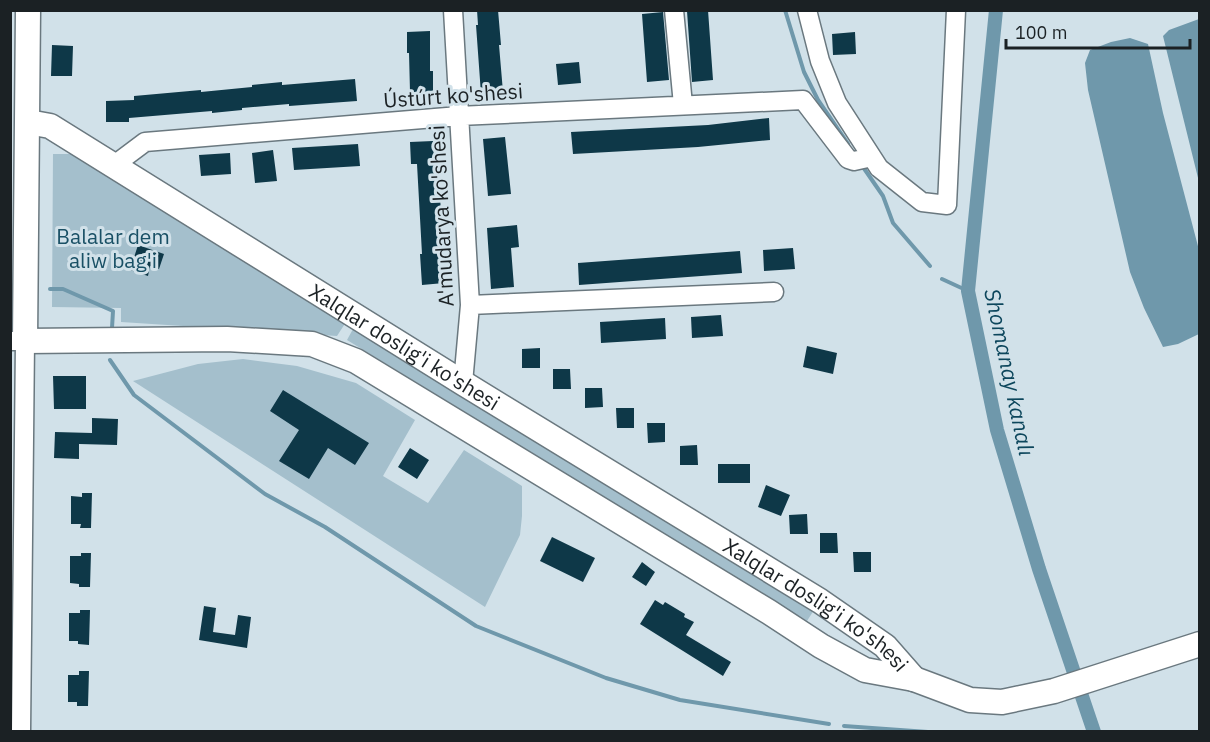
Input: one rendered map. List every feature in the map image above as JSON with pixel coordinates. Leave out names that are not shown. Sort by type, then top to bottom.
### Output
[{"type":"main road","points":[[18,341],[28,122],[28,10]]},
{"type":"main road","name":"Xalqlar doslig'i ko'shesi","points":[[28,122],[50,126],[820,601],[885,646],[914,679]]},
{"type":"main road","name":"Xalqlar doslig'i ko'shesi","points":[[18,341],[227,339],[312,344],[356,361],[769,612],[821,646],[864,670],[914,679]]},
{"type":"main road","points":[[914,679],[970,700],[1002,702],[1054,691],[1200,644]]},
{"type":"street","name":"A'mudarya ko'shesi","points":[[453,10],[470,305],[464,382]]},
{"type":"street","points":[[674,10],[683,105]]},
{"type":"street","points":[[807,10],[820,61],[837,103],[879,168],[922,202],[947,205],[956,10]]},
{"type":"street","name":"Ústúrt ko'shesi","points":[[113,166],[145,142],[459,116],[803,100],[848,159],[854,161],[872,157]]},
{"type":"street","points":[[470,305],[774,292]]},
{"type":"street","points":[[18,341],[21,732]]},
{"type":"green space","name":"Balalar dem aliw bag'i","points":[[53,154],[77,154],[346,322],[337,336],[121,322],[121,308],[52,307]]},
{"type":"green space","points":[[353,329],[814,610],[807,621],[347,340]]},
{"type":"green space","points":[[243,359],[297,366],[356,383],[415,420],[383,476],[428,503],[464,450],[522,486],[520,535],[485,607],[133,381],[198,364]]},
{"type":"shaded area","points":[[1200,19],[1199,182],[1163,36],[1169,30]]},
{"type":"shaded area","points":[[1130,38],[1148,44],[1163,113],[1199,250],[1199,334],[1178,344],[1163,347],[1130,272],[1088,90],[1085,63],[1090,50]]},
{"type":"building","points":[[477,10],[498,10],[503,92],[481,94]]},
{"type":"building","points":[[708,10],[713,80],[692,82],[687,11]]},
{"type":"building","points":[[663,12],[669,80],[647,82],[642,14]]},
{"type":"building","points":[[430,31],[430,71],[433,71],[433,92],[410,92],[407,32]]},
{"type":"building","points":[[855,32],[856,54],[833,55],[832,34]]},
{"type":"building","points":[[52,45],[73,46],[72,76],[51,76]]},
{"type":"building","points":[[579,62],[581,83],[558,85],[556,64]]},
{"type":"building","points":[[355,79],[357,101],[289,106],[289,104],[212,113],[212,111],[129,118],[129,122],[106,122],[106,101],[134,100],[134,96],[201,90],[201,92],[282,82],[282,85]]},
{"type":"building","points":[[769,118],[770,140],[698,147],[573,154],[571,132],[708,125]]},
{"type":"building","points":[[505,137],[511,194],[488,196],[483,139]]},
{"type":"building","points":[[433,141],[435,178],[439,178],[444,283],[422,285],[417,164],[411,164],[410,142]]},
{"type":"building","points":[[358,144],[360,166],[294,170],[292,148]]},
{"type":"building","points":[[273,150],[277,181],[255,183],[252,153]]},
{"type":"building","points":[[230,153],[231,174],[201,176],[199,155]]},
{"type":"building","points":[[517,225],[519,247],[511,248],[514,287],[491,289],[487,228]]},
{"type":"building","points":[[138,245],[164,254],[159,269],[150,266],[148,276],[130,270]]},
{"type":"building","points":[[793,248],[795,269],[764,271],[763,250]]},
{"type":"building","points":[[740,251],[742,273],[579,285],[578,263]]},
{"type":"building","points":[[721,315],[723,336],[692,338],[691,317]]},
{"type":"building","points":[[665,318],[666,339],[601,343],[600,322]]},
{"type":"building","points":[[807,346],[837,353],[833,374],[803,367]]},
{"type":"building","points":[[540,348],[540,368],[522,368],[522,349]]},
{"type":"building","points":[[553,369],[570,369],[571,389],[553,389]]},
{"type":"building","points":[[53,376],[86,376],[86,409],[54,409]]},
{"type":"building","points":[[585,388],[602,388],[603,407],[585,408]]},
{"type":"building","points":[[283,390],[369,443],[355,465],[328,448],[309,479],[279,461],[299,430],[270,411]]},
{"type":"building","points":[[616,408],[634,408],[634,428],[617,428]]},
{"type":"building","points":[[92,418],[118,419],[117,445],[79,444],[79,459],[54,458],[55,432],[92,433]]},
{"type":"building","points":[[647,423],[665,423],[665,442],[648,443]]},
{"type":"building","points":[[697,445],[698,465],[680,465],[680,446]]},
{"type":"building","points":[[410,448],[429,460],[417,479],[398,467]]},
{"type":"building","points":[[718,464],[750,464],[750,483],[718,483]]},
{"type":"building","points":[[766,485],[790,495],[781,516],[758,507]]},
{"type":"building","points":[[82,493],[92,493],[91,528],[80,528],[81,524],[71,524],[71,496],[82,497]]},
{"type":"building","points":[[807,514],[808,534],[790,534],[789,515]]},
{"type":"building","points":[[820,533],[837,533],[838,553],[820,553]]},
{"type":"building","points":[[552,537],[595,558],[583,582],[540,561]]},
{"type":"building","points":[[853,552],[871,552],[871,572],[854,572]]},
{"type":"building","points":[[81,553],[91,553],[90,587],[79,587],[79,584],[70,583],[70,556],[81,556]]},
{"type":"building","points":[[642,562],[655,572],[646,586],[632,577]]},
{"type":"building","points":[[655,600],[663,605],[665,602],[685,614],[684,617],[694,622],[686,635],[731,662],[723,676],[640,624]]},
{"type":"building","points":[[204,606],[216,608],[213,632],[235,635],[238,615],[251,617],[247,648],[199,640]]},
{"type":"building","points":[[80,610],[90,610],[89,645],[69,641],[69,613],[80,613]]},
{"type":"building","points":[[79,671],[89,671],[88,706],[77,706],[77,702],[68,702],[68,675],[79,675]]},
{"type":"waterway","points":[[785,10],[804,72],[818,100],[848,144]]},
{"type":"waterway","name":"Shomanay kanalı","points":[[996,10],[968,291],[997,430],[1039,569],[1094,732]]},
{"type":"waterway","points":[[863,167],[883,196],[893,223],[930,266]]},
{"type":"waterway","points":[[942,279],[968,291]]},
{"type":"waterway","points":[[50,289],[63,289],[113,311],[112,328]]},
{"type":"waterway","points":[[110,360],[134,395],[265,494],[325,527],[476,626],[606,678],[680,700],[829,724]]},
{"type":"waterway","points":[[844,726],[928,732]]}]
